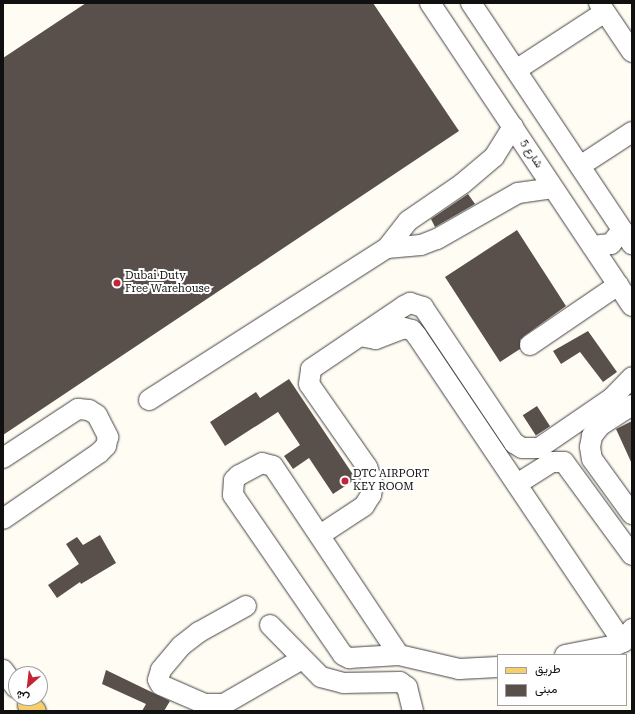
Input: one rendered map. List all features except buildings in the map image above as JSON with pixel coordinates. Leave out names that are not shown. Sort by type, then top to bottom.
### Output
[{"type":"street","name":"شارع 5","points":[[430,3],[632,306]]},
{"type":"street","points":[[471,3],[627,237],[610,244],[592,246]]},
{"type":"street","points":[[516,70],[602,8],[632,52]]},
{"type":"street","points":[[149,400],[387,248],[408,221],[462,184],[494,157],[513,126]]},
{"type":"street","points":[[580,166],[632,132]]},
{"type":"street","points":[[387,248],[421,245],[437,239],[518,193],[553,188]]},
{"type":"street","points":[[530,345],[618,285]]},
{"type":"street","points":[[320,535],[364,506],[371,495],[373,486],[367,467],[313,391],[308,376],[311,369],[317,364],[410,303],[423,307],[514,443],[530,449],[539,448],[612,398],[632,377]]},
{"type":"street","points":[[360,336],[376,339],[396,330],[412,330],[517,484],[628,636],[605,648],[571,654]]},
{"type":"street","points":[[632,405],[600,426],[592,436],[590,447],[592,459],[632,514]]},
{"type":"street","points":[[3,458],[78,409],[89,410],[97,415],[108,437],[106,446],[99,453],[3,519]]},
{"type":"street","points":[[517,484],[552,462],[564,462],[632,555]]},
{"type":"street","points":[[399,655],[273,466],[262,463],[256,465],[234,480],[233,495],[342,655],[349,658],[399,655],[459,669],[497,667]]},
{"type":"street","points":[[246,606],[199,632],[181,646],[160,670],[158,680],[161,685],[205,704],[224,704],[302,659]]},
{"type":"street","points":[[270,625],[321,677],[343,683],[400,682],[407,687],[413,711]]},
{"type":"place","name":"Dubai Duty Free Warehouse","points":[[117,283]]},
{"type":"place","name":"DTC AIRPORT KEY ROOM","points":[[345,481]]}]
